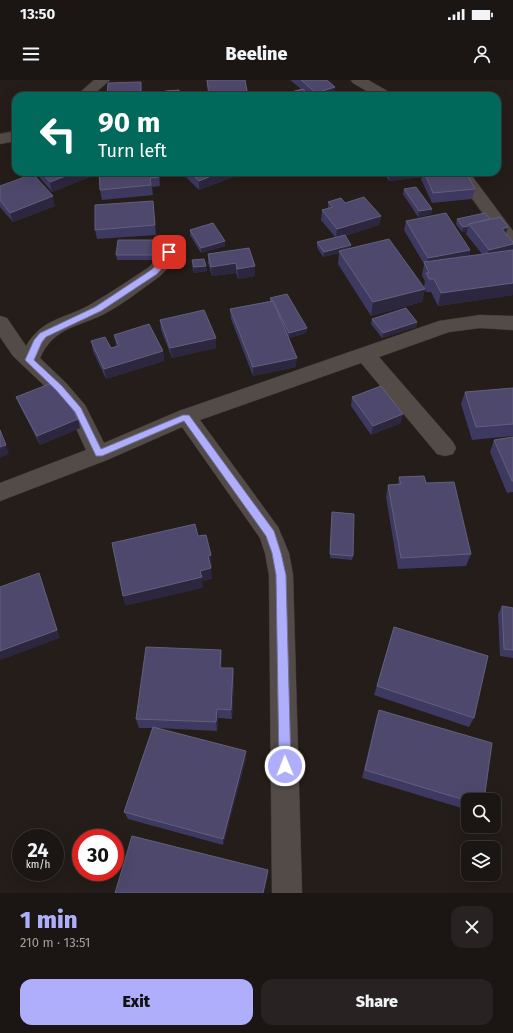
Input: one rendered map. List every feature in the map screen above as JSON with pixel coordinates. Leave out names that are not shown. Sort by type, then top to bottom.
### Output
[{"type":"street","points":[[88,92],[103,80]]},
{"type":"street","points":[[358,80],[379,92]]},
{"type":"street","points":[[0,139],[12,137]]},
{"type":"street","points":[[464,176],[513,243]]},
{"type":"street","points":[[30,360],[38,340],[43,335],[98,309],[154,272],[162,265],[169,252]]},
{"type":"street","points":[[0,492],[99,454],[186,417],[446,326],[469,321],[496,321],[513,323]]},
{"type":"street","points":[[0,323],[20,351],[59,388],[78,411],[99,454]]},
{"type":"street","points":[[365,354],[445,448]]},
{"type":"street","points":[[186,417],[270,534],[281,575],[287,893]]},
{"type":"building","points":[[207,80],[245,80],[247,92],[208,92]]},
{"type":"building","points":[[301,80],[327,80],[335,87],[319,92],[315,92]]},
{"type":"building","points":[[141,82],[141,92],[107,92],[108,83]]},
{"type":"building","points":[[303,89],[306,92],[291,92]]},
{"type":"building","points":[[179,90],[179,92],[165,92]]},
{"type":"building","points":[[28,176],[35,176],[53,196],[10,213],[0,200],[0,186]]},
{"type":"building","points":[[45,176],[66,176],[50,182]]},
{"type":"building","points":[[99,176],[159,176],[150,178],[151,185],[100,190]]},
{"type":"building","points":[[194,176],[211,176],[199,181]]},
{"type":"building","points":[[426,176],[468,176],[475,189],[433,193]]},
{"type":"building","points":[[416,187],[432,209],[419,211],[404,189]]},
{"type":"building","points":[[364,197],[381,216],[337,229],[322,210],[333,207],[328,202],[341,198],[345,203]]},
{"type":"building","points":[[153,201],[155,225],[95,230],[95,205]]},
{"type":"building","points":[[446,213],[470,250],[428,258],[406,221]]},
{"type":"building","points":[[485,213],[490,219],[469,224],[468,226],[463,227],[457,219]]},
{"type":"building","points":[[500,217],[508,227],[502,229],[513,244],[489,250],[469,224]]},
{"type":"building","points":[[213,223],[225,241],[201,248],[190,230]]},
{"type":"building","points":[[345,235],[351,245],[324,252],[317,242]]},
{"type":"building","points":[[389,239],[425,289],[373,302],[339,251]]},
{"type":"building","points":[[118,240],[153,240],[152,255],[116,255]]},
{"type":"building","points":[[249,248],[255,266],[237,269],[236,263],[211,267],[208,254]]},
{"type":"building","points":[[513,250],[513,283],[441,293],[434,279],[429,279],[426,273],[429,273],[424,262]]},
{"type":"building","points":[[204,259],[206,266],[194,267],[192,260]]},
{"type":"building","points":[[287,294],[307,328],[289,333],[273,301],[270,298]]},
{"type":"building","points":[[273,301],[297,358],[253,367],[230,309]]},
{"type":"building","points":[[406,308],[417,322],[383,333],[372,319]]},
{"type":"building","points":[[204,310],[216,338],[170,348],[160,320]]},
{"type":"building","points":[[149,324],[163,351],[104,369],[91,341],[105,337],[111,348],[119,346],[114,335]]},
{"type":"building","points":[[57,381],[78,419],[37,436],[16,397]]},
{"type":"building","points":[[381,386],[403,414],[373,426],[352,397]]},
{"type":"building","points":[[513,388],[513,424],[476,427],[465,392]]},
{"type":"building","points":[[0,430],[6,445],[0,447]]},
{"type":"building","points":[[513,437],[513,481],[512,481],[494,440]]},
{"type":"building","points":[[424,476],[426,483],[454,482],[471,554],[401,558],[388,485],[401,484],[399,477]]},
{"type":"building","points":[[332,512],[354,514],[353,556],[330,554]]},
{"type":"building","points":[[195,524],[198,536],[206,535],[211,555],[208,556],[211,568],[200,571],[202,577],[123,596],[112,543]]},
{"type":"building","points":[[39,573],[57,630],[0,651],[0,587]]},
{"type":"building","points":[[502,606],[513,608],[513,650],[504,649]]},
{"type":"building","points":[[394,627],[488,656],[474,718],[377,686]]},
{"type":"building","points":[[146,647],[221,650],[220,668],[233,668],[231,710],[217,709],[216,722],[136,719]]},
{"type":"building","points":[[379,710],[492,743],[485,793],[461,793],[461,799],[365,770]]},
{"type":"building","points":[[153,727],[246,751],[223,839],[124,812]]},
{"type":"building","points":[[132,836],[268,870],[263,893],[115,893],[119,881],[124,881],[124,863]]},
{"type":"route","points":[[169,252],[162,265],[154,272],[98,309],[50,330],[43,335],[38,340],[30,360],[59,388],[78,411],[99,454],[186,417],[270,534],[281,575],[285,766]]}]
